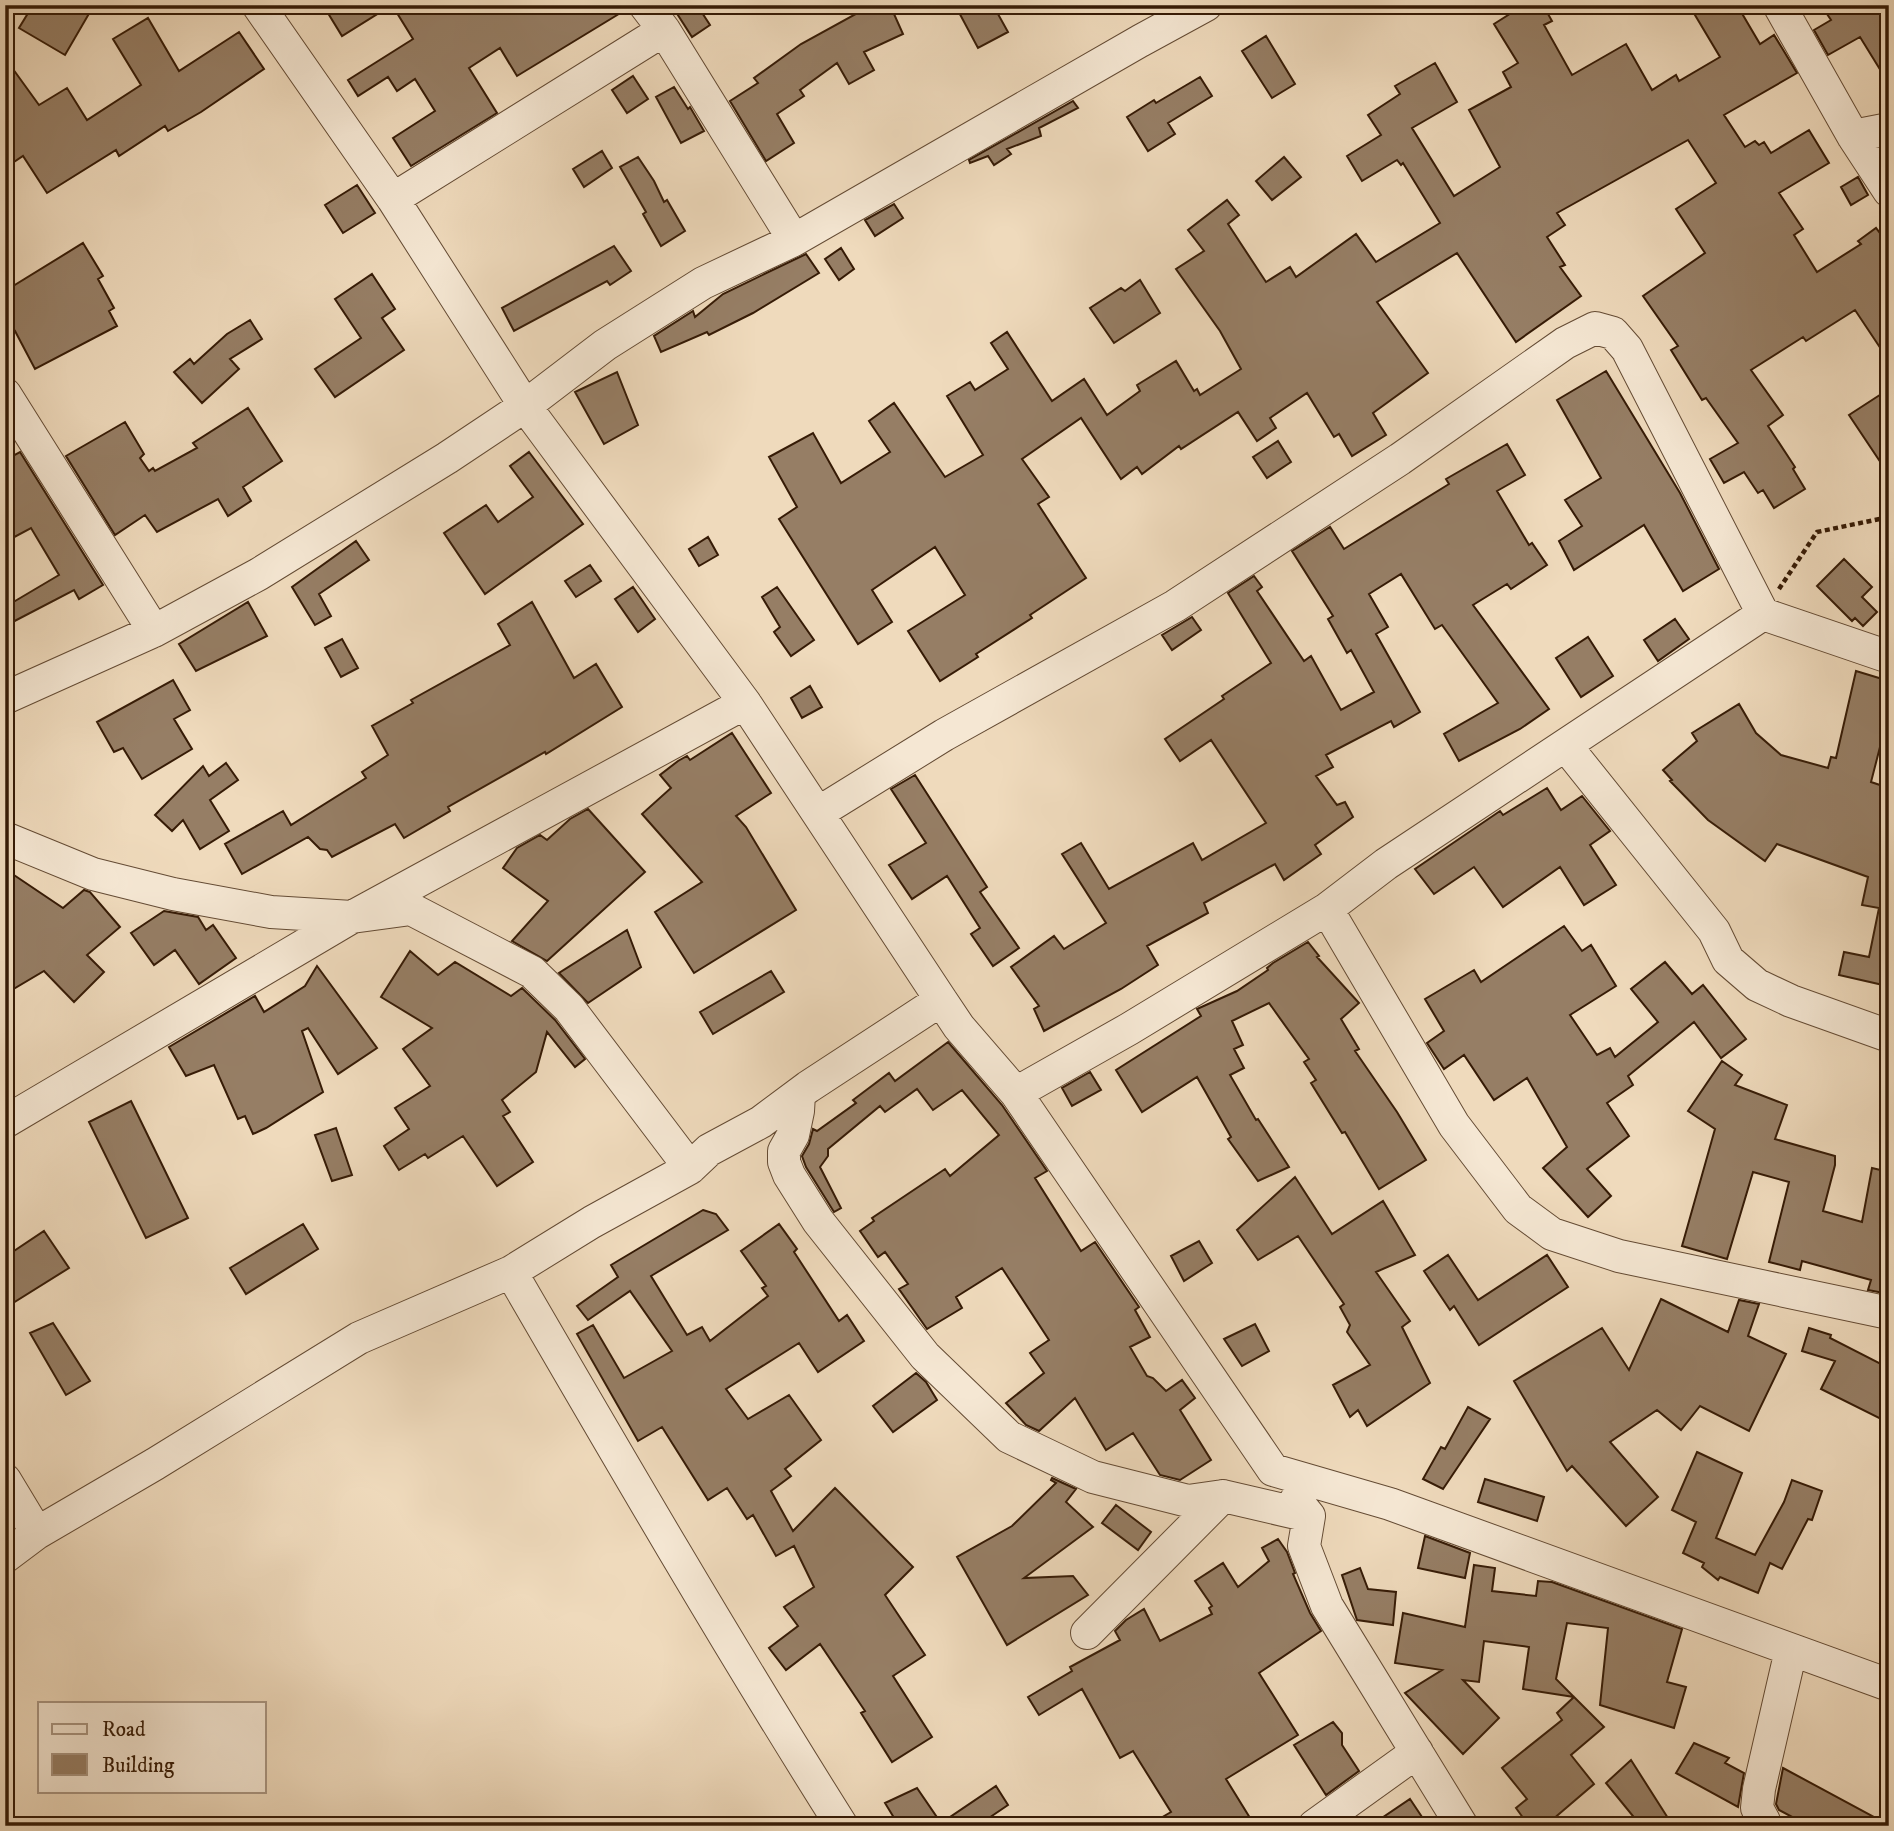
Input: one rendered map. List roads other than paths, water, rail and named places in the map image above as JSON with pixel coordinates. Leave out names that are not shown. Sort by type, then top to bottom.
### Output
[{"type":"street","points":[[258,5],[393,199],[525,406],[745,703],[959,1027],[1016,1093],[1273,1471],[1309,1516],[1304,1546],[1327,1606],[1462,1826]]},
{"type":"street","points":[[5,698],[154,631],[258,574],[447,458],[525,406],[605,345],[704,283],[794,240],[1128,47],[1206,5]]},
{"type":"street","points":[[1779,5],[1853,136],[1889,191]]},
{"type":"street","points":[[393,199],[654,18],[794,240]]},
{"type":"street","points":[[1853,136],[1889,128]]},
{"type":"street","points":[[818,813],[944,735],[1175,606],[1400,459],[1565,343],[1595,328],[1613,333],[1626,349],[1763,614],[1889,657]]},
{"type":"street","points":[[5,394],[154,631]]},
{"type":"street","points":[[1016,1093],[1129,1029],[1326,909],[1386,863],[1763,614]]},
{"type":"street","points":[[5,1122],[352,917],[745,703]]},
{"type":"street","points":[[1566,746],[1714,931],[1728,960],[1757,985],[1779,996],[1889,1036]]},
{"type":"street","points":[[5,838],[93,874],[173,894],[271,912],[352,917],[411,909],[532,972],[569,1008],[690,1168]]},
{"type":"street","points":[[1326,909],[1454,1125],[1517,1209],[1552,1234],[1619,1256],[1889,1314]]},
{"type":"street","points":[[5,1557],[37,1534],[359,1338],[511,1272],[592,1222],[690,1168],[709,1150],[761,1122],[941,1000]]},
{"type":"street","points":[[799,1094],[793,1135],[784,1152],[784,1162],[789,1175],[818,1221],[925,1356],[1009,1437],[1093,1477],[1188,1501],[1223,1496],[1309,1516]]},
{"type":"street","points":[[511,1272],[698,1591],[842,1826]]},
{"type":"street","points":[[1273,1471],[1390,1504],[1889,1685]]},
{"type":"street","points":[[5,1480],[37,1534]]},
{"type":"street","points":[[1087,1633],[1223,1496]]},
{"type":"street","points":[[1761,1826],[1764,1821],[1757,1808],[1759,1789],[1791,1650]]},
{"type":"street","points":[[1314,1826],[1417,1752]]}]
